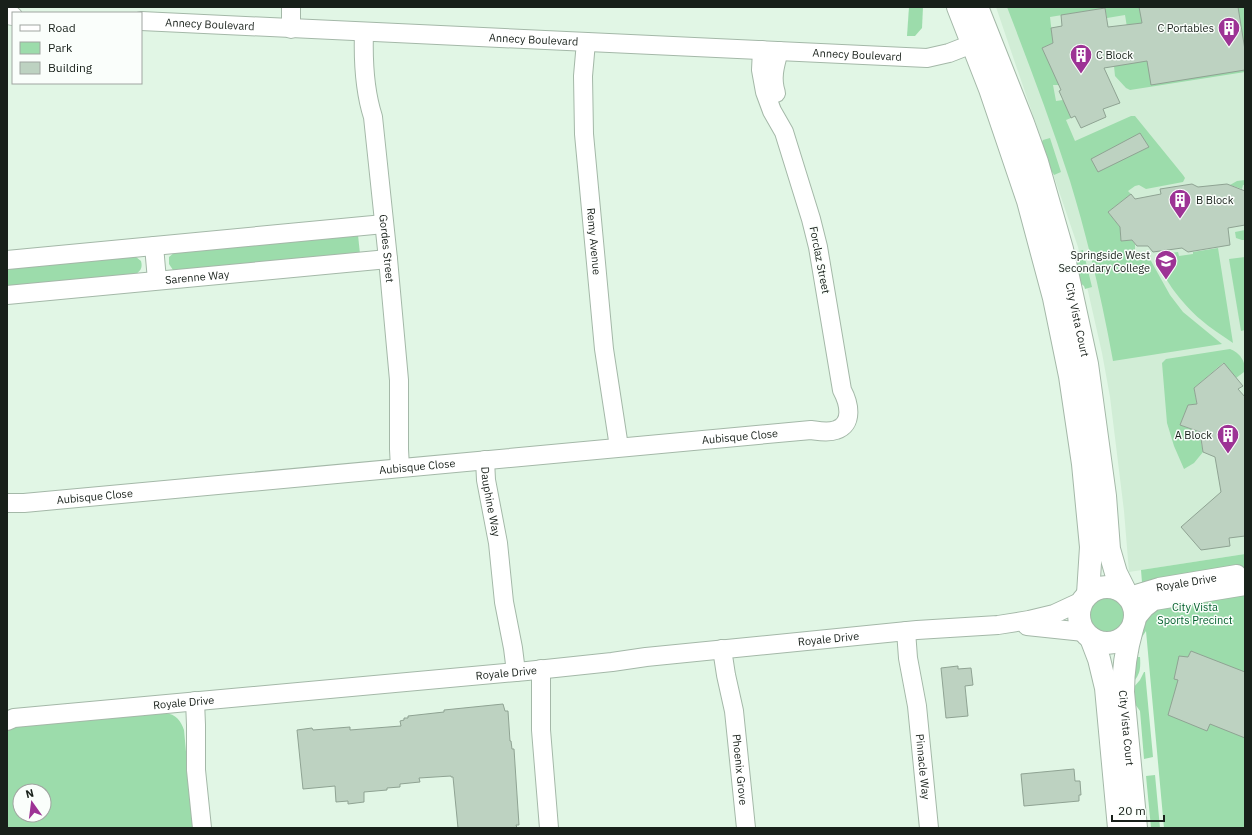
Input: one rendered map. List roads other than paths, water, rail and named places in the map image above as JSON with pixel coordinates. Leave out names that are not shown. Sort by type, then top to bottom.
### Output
[{"type":"street","points":[[281,7],[285,28]]},
{"type":"street","points":[[285,28],[291,7]]},
{"type":"street","name":"City Vista Court","points":[[958,7],[1026,130],[1037,162],[1062,249],[1087,364],[1106,496],[1110,549],[1116,573],[1128,595]]},
{"type":"street","name":"City Vista Court","points":[[977,7],[980,48],[990,89],[1028,201],[1063,338],[1070,376],[1083,464],[1091,533],[1091,547],[1085,597]]},
{"type":"street","name":"Annecy Boulevard","points":[[142,22],[770,50],[926,58],[945,62],[960,61],[980,48]]},
{"type":"street","name":"Gordes Street","points":[[370,32],[364,62],[366,90],[373,117],[388,259],[399,380],[399,449],[407,468]]},
{"type":"street","name":"Remy Avenue","points":[[579,41],[574,81],[584,134],[604,349],[606,430],[614,448]]},
{"type":"street","name":"Forclaz Street","points":[[770,50],[761,70],[765,92],[772,111],[784,133],[811,219],[818,247],[842,390],[842,417]]},
{"type":"street","points":[[7,260],[384,224]]},
{"type":"street","points":[[154,246],[157,280]]},
{"type":"street","name":"Sarenne Way","points":[[7,295],[388,259]]},
{"type":"street","name":"Aubisque Close","points":[[13,505],[811,430],[842,417]]},
{"type":"street","name":"Dauphine Way","points":[[490,460],[486,480],[498,543],[504,602],[513,648],[541,730],[549,828]]},
{"type":"street","name":"Royale Drive","points":[[1128,595],[1158,587],[1245,573]]},
{"type":"street","name":"Royale Drive","points":[[1134,624],[1145,608],[1154,601],[1245,586]]},
{"type":"street","points":[[1103,587],[1120,589],[1128,595],[1133,602],[1136,611],[1134,624],[1126,636],[1118,641],[1109,643],[1100,642],[1088,635],[1038,626],[998,625],[1030,620],[1054,614],[1085,597],[1095,589],[1103,587]]},
{"type":"street","points":[[1085,597],[1079,617],[1080,625],[1088,635]]},
{"type":"street","name":"City Vista Court","points":[[1134,624],[1126,651],[1123,673],[1123,692],[1136,828]]},
{"type":"street","name":"Royale Drive","points":[[9,719],[522,671],[911,630],[998,625]]},
{"type":"street","name":"Pinnacle Way","points":[[911,630],[929,828]]},
{"type":"street","name":"City Vista Court","points":[[1088,635],[1099,659],[1106,688],[1119,828]]},
{"type":"street","name":"Phoenix Grove","points":[[729,648],[737,674],[734,711],[746,828]]},
{"type":"street","points":[[189,701],[196,725],[196,770],[202,828]]},
{"type":"place","name":"C Portables","points":[[1229,48]]},
{"type":"place","name":"C Block","points":[[1081,74]]},
{"type":"place","name":"B Block","points":[[1180,220]]},
{"type":"place","name":"Springside West Secondary College","points":[[1166,280]]},
{"type":"place","name":"A Block","points":[[1228,454]]},
{"type":"park label","name":"City Vista Sports Precinct","points":[[1195,613]]}]
